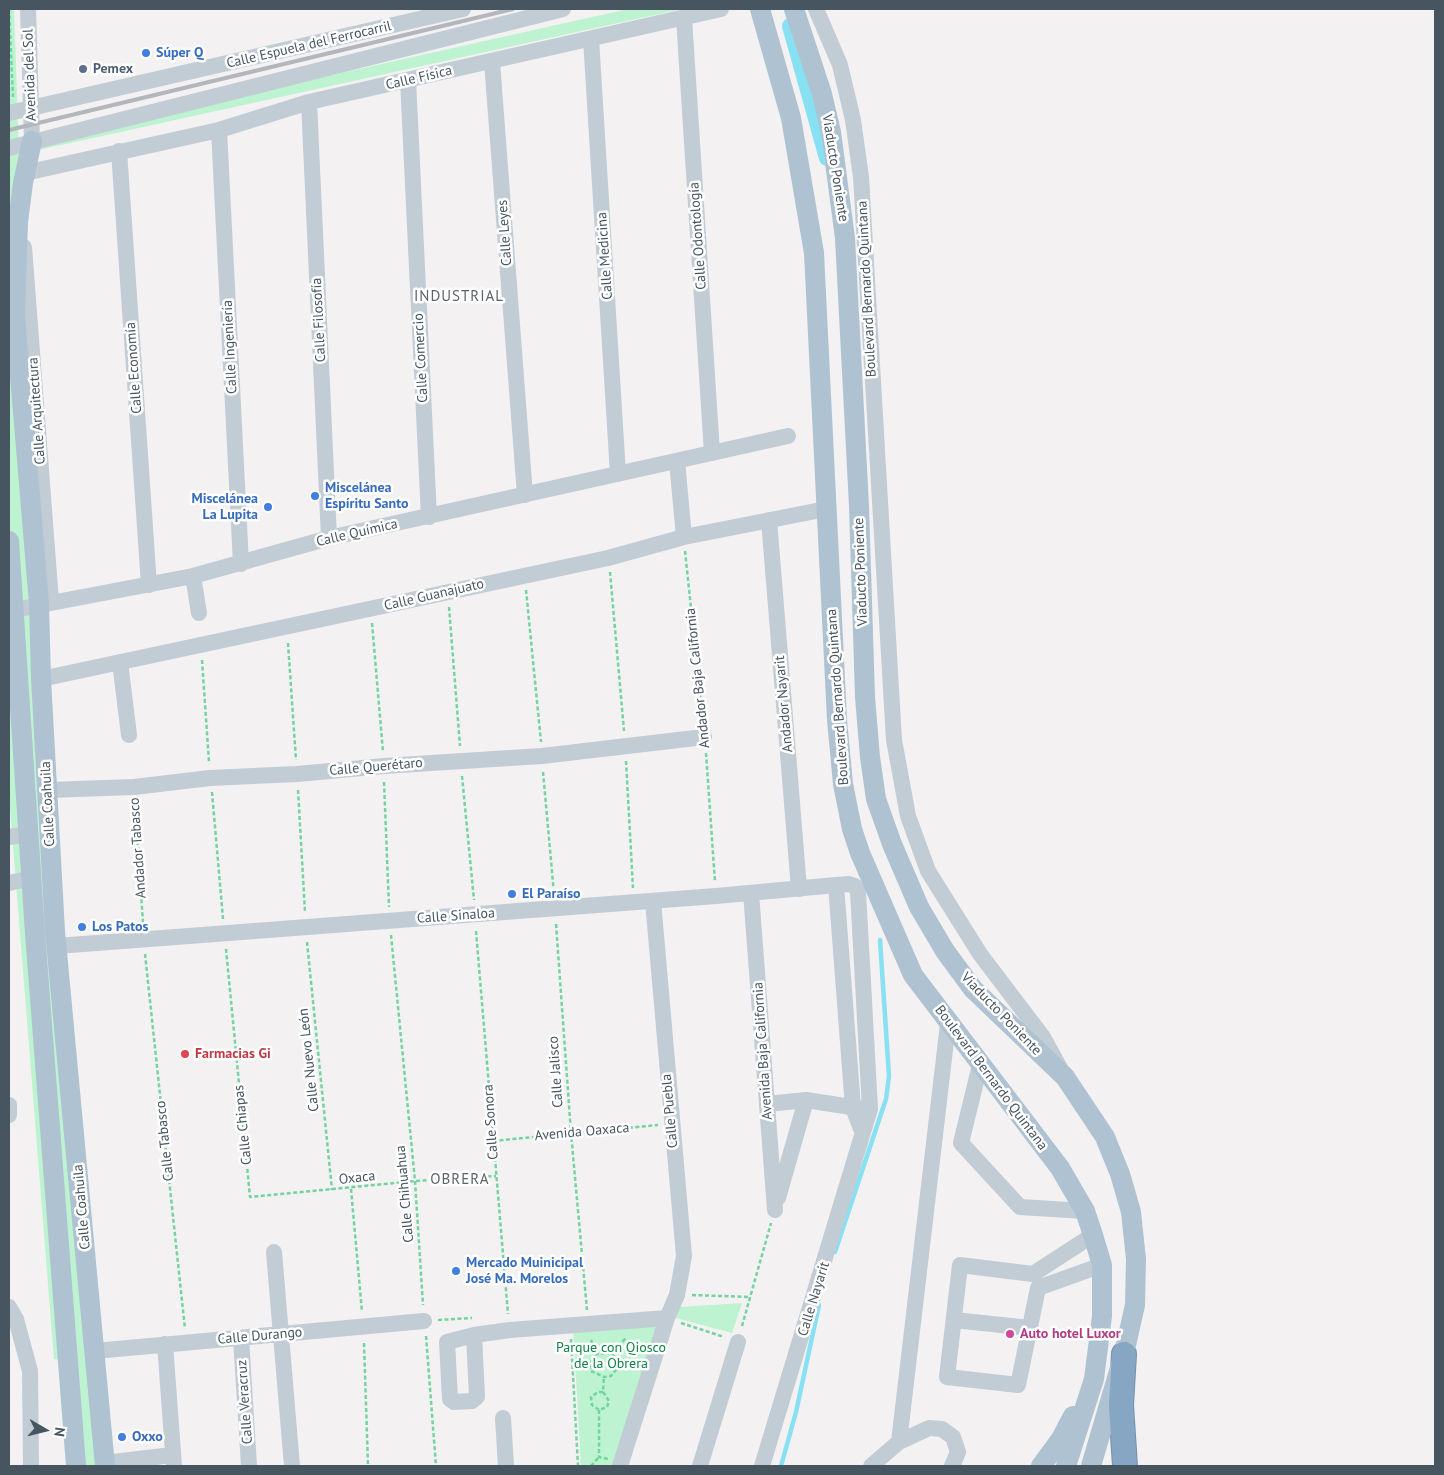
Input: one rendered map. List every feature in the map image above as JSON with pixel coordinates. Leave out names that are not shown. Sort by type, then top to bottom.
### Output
[{"type":"highway","points":[[1124,1354],[1121,1406],[1125,1466]]},
{"type":"main road","name":"Boulevard Bernardo Quintana","points":[[760,9],[792,118],[814,253],[837,720],[843,784],[852,829],[860,853],[913,975],[948,1024],[1060,1168],[1084,1211],[1093,1235],[1102,1265],[1102,1316],[1094,1379],[1066,1466]]},
{"type":"main road","name":"Viaducto Poniente","points":[[794,9],[822,94],[831,132],[845,238],[859,506],[865,697],[876,799],[892,844],[919,907],[945,951],[973,988],[1065,1077]]},
{"type":"main road","name":"Calle Coahuila","points":[[32,142],[14,221],[15,316],[45,603],[40,679],[57,946],[105,1465]]},
{"type":"main road","name":"Calle Coahuila","points":[[9,541],[14,610],[18,836],[31,878],[76,1466]]},
{"type":"main road","name":"Boulevard Bernardo Quintana","points":[[1065,1077],[1105,1138],[1120,1174],[1131,1212],[1136,1258],[1134,1306],[1124,1354],[1091,1466]]},
{"type":"main road","points":[[1041,1466],[1061,1439],[1094,1379]]},
{"type":"street","name":"Avenida del Sol","points":[[28,9],[32,142]]},
{"type":"street","name":"Calle Espuela del Ferrocarril","points":[[9,113],[463,9]]},
{"type":"street","points":[[9,148],[563,9]]},
{"type":"street","name":"Calle Física","points":[[119,151],[219,130],[309,102],[721,9]]},
{"type":"street","name":"Boulevard Bernardo Quintana","points":[[816,9],[840,65],[853,120],[861,177],[894,740],[908,816],[928,871],[980,954],[1043,1037],[1065,1077]]},
{"type":"street","name":"Calle Odontología","points":[[684,18],[712,453]]},
{"type":"street","name":"Calle Medicina","points":[[591,39],[618,474]]},
{"type":"street","name":"Calle Leyes","points":[[492,62],[525,495]]},
{"type":"street","name":"Calle Comercio","points":[[408,80],[428,517]]},
{"type":"street","name":"Calle Filosofía","points":[[309,102],[329,538]]},
{"type":"street","name":"Calle Ingeniería","points":[[219,130],[241,564]]},
{"type":"street","points":[[25,173],[119,151]]},
{"type":"street","name":"Calle Economía","points":[[119,151],[149,585]]},
{"type":"street","name":"Calle Química","points":[[14,610],[193,576],[329,538],[788,436]]},
{"type":"street","points":[[677,461],[684,537]]},
{"type":"street","name":"Calle Guanajuato","points":[[40,679],[608,558],[684,537],[826,509]]},
{"type":"street","name":"Andador Nayarit","points":[[769,520],[799,889]]},
{"type":"street","points":[[193,576],[199,613]]},
{"type":"street","points":[[120,662],[129,735]]},
{"type":"street","name":"Calle Querétaro","points":[[48,790],[134,787],[210,778],[297,774],[384,766],[542,756],[704,737]]},
{"type":"street","points":[[9,883],[31,878]]},
{"type":"street","name":"Calle Sinaloa","points":[[57,946],[653,901],[849,884],[855,886]]},
{"type":"street","points":[[836,885],[853,1108],[862,1131]]},
{"type":"street","name":"Calle Nayarit","points":[[762,1466],[870,1109],[858,892],[855,886]]},
{"type":"street","name":"Avenida Baja California","points":[[750,892],[775,1210]]},
{"type":"street","name":"Calle Puebla","points":[[621,1463],[667,1318],[677,1295],[684,1256],[653,901]]},
{"type":"street","points":[[899,1442],[948,1024]]},
{"type":"street","points":[[980,1066],[961,1143],[1020,1207],[1084,1211]]},
{"type":"street","points":[[775,1210],[806,1100]]},
{"type":"street","points":[[767,1104],[806,1100],[870,1109]]},
{"type":"street","points":[[9,1104],[9,1115]]},
{"type":"street","points":[[1093,1235],[1033,1274],[960,1265],[947,1376],[1018,1385],[1038,1288],[1102,1265]]},
{"type":"street","points":[[274,1252],[292,1466]]},
{"type":"street","points":[[9,1307],[16,1319],[30,1371],[31,1466]]},
{"type":"street","points":[[474,1336],[478,1394],[474,1400],[454,1402],[450,1399],[446,1343],[474,1336],[510,1330],[667,1318]]},
{"type":"street","points":[[954,1320],[1030,1328]]},
{"type":"street","name":"Calle Durango","points":[[95,1351],[424,1321]]},
{"type":"street","name":"Calle Veracruz","points":[[241,1338],[249,1466]]},
{"type":"street","points":[[700,1466],[738,1342]]},
{"type":"street","points":[[105,1465],[173,1460],[165,1344]]},
{"type":"street","points":[[503,1418],[506,1466]]},
{"type":"street","points":[[871,1466],[899,1442],[929,1428],[942,1429],[953,1437],[958,1452],[952,1466]]},
{"type":"path","name":"Andador Baja California","points":[[684,537],[704,737],[716,896]]},
{"type":"path","name":"Andador Tabasco","points":[[134,787],[144,940]]},
{"type":"path","name":"Calle Jalisco","points":[[555,908],[571,1133],[588,1324]]},
{"type":"path","name":"Calle Sonora","points":[[475,914],[510,1330]]},
{"type":"path","name":"Calle Chihuahua","points":[[389,921],[415,1181],[436,1466]]},
{"type":"path","name":"Calle Nuevo León","points":[[306,927],[332,1190]]},
{"type":"path","name":"Calle Chiapas","points":[[224,933],[250,1197]]},
{"type":"path","name":"Calle Tabasco","points":[[144,940],[186,1343]]},
{"type":"path","name":"Avenida Oaxaca","points":[[493,1141],[671,1124]]},
{"type":"path","name":"Oxaca","points":[[250,1197],[415,1181],[496,1176]]},
{"type":"path","points":[[667,1318],[738,1342],[775,1210]]},
{"type":"path","points":[[677,1295],[750,1297]]},
{"type":"path","points":[[570,1326],[578,1466]]},
{"type":"path","points":[[597,1354],[590,1362],[591,1371],[604,1377],[612,1376],[619,1366],[611,1353]]},
{"type":"path","points":[[599,1410],[607,1407],[609,1401],[603,1392],[604,1377]]},
{"type":"path","points":[[599,1410],[592,1405],[591,1397],[598,1392],[603,1392]]},
{"type":"path","points":[[592,1466],[599,1457],[599,1410]]},
{"type":"path","points":[[599,1457],[621,1463]]},
{"type":"green space","points":[[9,9],[14,9],[19,153],[54,137],[628,9],[682,9],[29,152],[10,287],[40,792],[104,1466],[78,1466],[70,1362],[54,1359],[9,795]]},
{"type":"green space","points":[[742,1303],[732,1333],[676,1318],[680,1307]]},
{"type":"green space","name":"Parque con Qiosco de la Obrera","points":[[660,1318],[616,1466],[581,1466],[573,1325]]},
{"type":"waterway","points":[[790,26],[827,158]]},
{"type":"waterway","points":[[835,1252],[886,1099],[889,1076],[880,940]]},
{"type":"waterway","points":[[781,1466],[796,1412],[819,1305]]},
{"type":"railway","points":[[9,130],[513,9]]},
{"type":"place","name":"Súper Q","points":[[146,53]]},
{"type":"place","name":"Pemex","points":[[83,69]]},
{"type":"place","name":"Miscelánea Espíritu Santo","points":[[315,496]]},
{"type":"place","name":"Miscelánea La Lupita","points":[[268,507]]},
{"type":"place","name":"El Paraíso","points":[[512,894]]},
{"type":"place","name":"Los Patos","points":[[82,927]]},
{"type":"place","name":"Farmacias Gi","points":[[185,1054]]},
{"type":"place","name":"Mercado Muinicipal José Ma. Morelos","points":[[456,1271]]},
{"type":"place","name":"Auto hotel Luxor","points":[[1010,1334]]},
{"type":"place","name":"Oxxo","points":[[122,1437]]},
{"type":"district","name":"INDUSTRIAL","points":[[459,297]]},
{"type":"district","name":"OBRERA","points":[[460,1180]]}]
